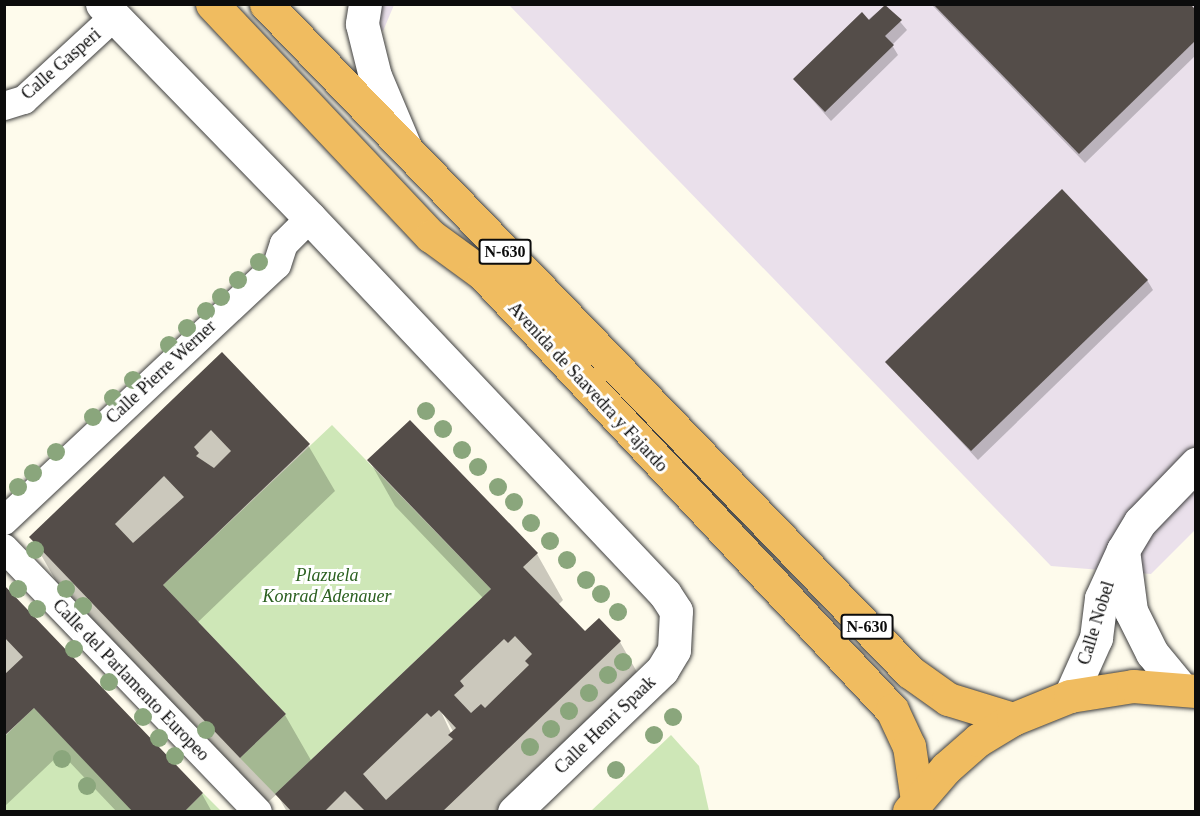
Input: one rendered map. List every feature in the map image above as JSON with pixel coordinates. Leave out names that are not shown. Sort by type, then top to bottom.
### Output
[{"type":"highway","name":"Avenida de Saavedra y Fajardo","points":[[212,4],[431,236],[483,274],[892,710],[909,746],[913,806]]},
{"type":"highway","name":"Avenida de Saavedra y Fajardo","points":[[266,4],[910,672],[948,699],[1013,719]]},
{"type":"highway","name":"N-630","points":[[913,806],[946,768],[978,740],[1013,719],[1070,696],[1133,686],[1188,690]]},
{"type":"street","points":[[365,4],[362,24],[375,76],[405,148]]},
{"type":"street","points":[[108,11],[310,218]]},
{"type":"street","name":"Calle Gasperi","points":[[4,106],[24,99],[108,11]]},
{"type":"street","name":"Calle Pierre Werner","points":[[4,521],[277,265],[284,244],[310,218]]},
{"type":"street","name":"Calle Henri Spaak","points":[[310,218],[665,594],[676,611],[677,627],[674,650],[662,670],[514,812]]},
{"type":"street","name":"Calle Nobel","points":[[1070,696],[1096,638],[1101,598],[1123,550],[1140,522],[1196,464]]},
{"type":"street","name":"Calle del Parlamento Europeo","points":[[4,548],[258,812]]},
{"type":"street","name":"Calle Nobel","points":[[1123,550],[1131,611],[1152,653],[1188,690]]},
{"type":"shaded area","points":[[358,5],[394,5],[383,31]]},
{"type":"shaded area","points":[[509,5],[1195,5],[1195,530],[1151,574],[1051,566]]},
{"type":"green space","name":"Plazuela Konrad Adenauer","points":[[332,425],[491,589],[275,794],[240,758],[286,714],[163,585]]},
{"type":"green space","points":[[34,708],[133,811],[5,812],[5,736]]},
{"type":"green space","points":[[671,735],[699,766],[709,811],[591,811]]},
{"type":"green space","points":[[203,793],[221,811],[184,812]]},
{"type":"building","points":[[933,4],[1190,4],[1196,10],[1196,40],[1079,154]]},
{"type":"building","points":[[885,5],[902,20],[885,36],[894,45],[825,112],[793,79],[862,12],[869,20]]},
{"type":"building","points":[[1062,189],[1148,280],[971,451],[885,362]]},
{"type":"building","points":[[222,352],[310,444],[163,585],[286,714],[240,758],[29,537]],"holes":[[[211,430],[231,451],[214,468],[196,456],[199,453],[194,447]],[[164,476],[184,497],[133,543],[115,524]]]},
{"type":"building","points":[[410,420],[538,553],[523,567],[585,631],[599,618],[621,641],[442,812],[366,812],[345,791],[324,812],[292,812],[275,794],[491,589],[367,460]],"holes":[[[515,636],[532,654],[525,661],[529,665],[485,708],[481,704],[471,713],[454,695],[464,686],[460,681],[504,639],[508,643]],[[439,710],[456,728],[448,735],[453,739],[386,800],[363,774],[427,713],[431,717]]]},
{"type":"building","points":[[4,585],[203,793],[184,812],[133,812],[34,708],[4,736],[4,675],[23,657],[4,637]]}]
